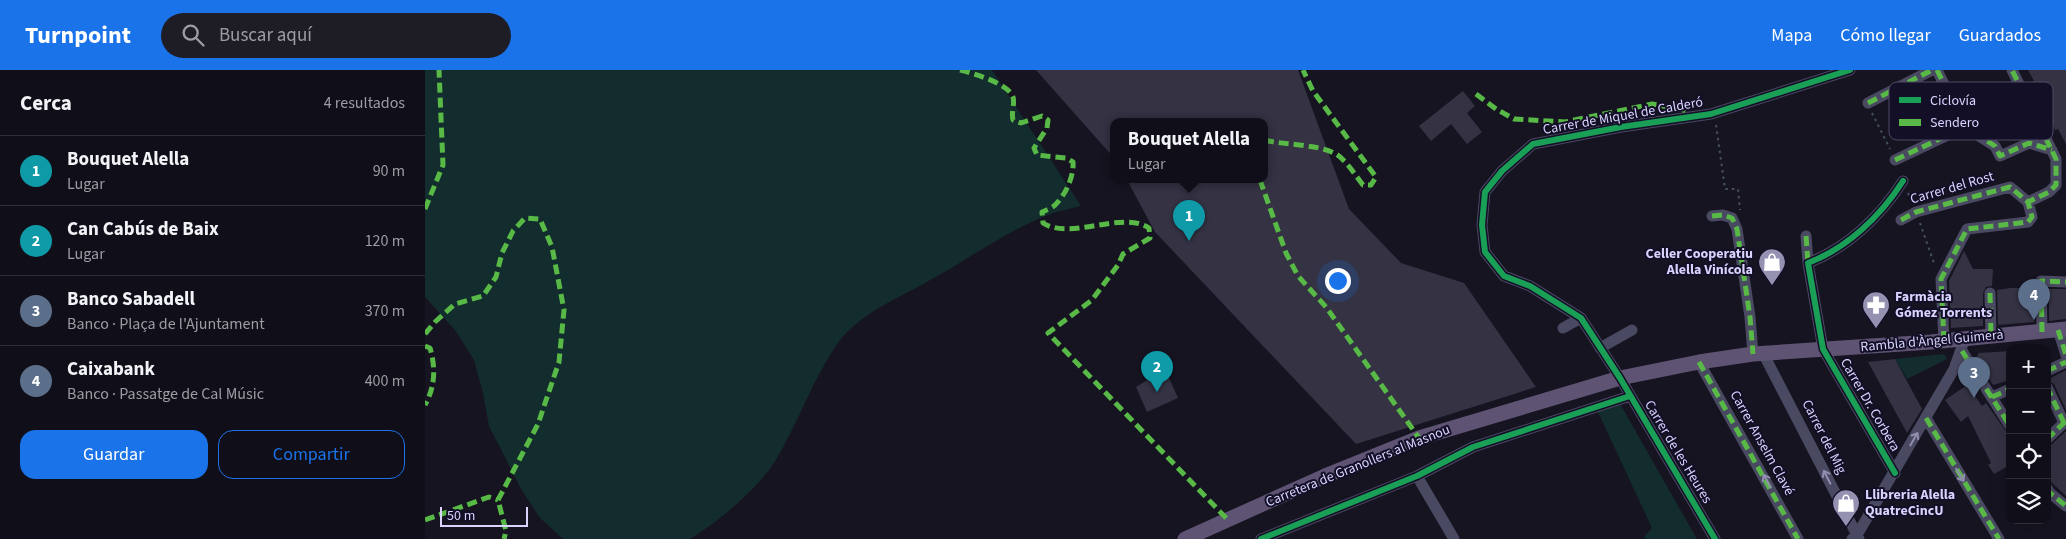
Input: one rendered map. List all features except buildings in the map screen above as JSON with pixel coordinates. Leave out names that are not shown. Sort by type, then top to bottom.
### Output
[{"type":"main road","name":"Rambla d'Àngel Guimerà","points":[[1621,378],[1699,362],[1758,354],[1944,341],[1963,345],[1991,336],[2062,329]]},
{"type":"main road","name":"Carretera de Granollers al Masnou","points":[[1185,539],[1325,476],[1419,438],[1621,378]]},
{"type":"street","name":"Carrer de Miquel de Calderó","points":[[1621,378],[1581,318],[1530,286],[1505,276],[1485,252],[1482,225],[1485,192],[1502,171],[1533,144],[1621,127],[1711,114],[1850,70]]},
{"type":"street","points":[[1909,82],[1932,70]]},
{"type":"street","points":[[1937,70],[1943,82]]},
{"type":"street","points":[[2012,70],[2018,82]]},
{"type":"street","points":[[1868,104],[1889,93]]},
{"type":"street","points":[[1895,160],[1937,140]]},
{"type":"street","points":[[1986,140],[1995,146],[2001,156],[2029,144],[2052,150]]},
{"type":"street","points":[[1944,341],[1941,279],[1944,273],[1967,229],[2028,222],[2032,217],[2028,202],[2049,192],[2056,185],[2056,159],[2047,140]]},
{"type":"street","points":[[1808,263],[1827,256],[1849,240],[1882,209],[1903,181]]},
{"type":"street","name":"Carrer del Rost","points":[[1901,220],[1916,212],[2010,187],[2028,202]]},
{"type":"street","points":[[1712,216],[1723,215],[1732,218],[1734,222],[1740,241],[1758,354]]},
{"type":"street","points":[[1807,236],[1808,263],[1823,350]]},
{"type":"street","points":[[2042,332],[2041,281],[2066,282]]},
{"type":"street","points":[[1990,293],[1991,336]]},
{"type":"street","points":[[1563,328],[1581,318]]},
{"type":"street","points":[[2062,329],[2066,355]]},
{"type":"street","points":[[1600,348],[1632,330]]},
{"type":"street","points":[[1963,345],[1968,363],[1993,397],[2006,419]]},
{"type":"street","points":[[1856,538],[1954,369],[1963,345]]},
{"type":"street","name":"Carrer Dr. Corbera","points":[[1823,350],[1895,473]]},
{"type":"street","name":"Carrer del Mig","points":[[1758,354],[1856,538]]},
{"type":"street","name":"Carrer Anselm Clavé","points":[[1699,362],[1798,539]]},
{"type":"street","points":[[2051,369],[2066,362]]},
{"type":"street","name":"Carrer de les Heures","points":[[1621,378],[1715,539]]},
{"type":"street","points":[[2048,389],[2065,422],[2051,435]]},
{"type":"street","points":[[1993,397],[2006,391]]},
{"type":"street","points":[[1261,539],[1417,476],[1458,454],[1491,440],[1630,396]]},
{"type":"street","points":[[1926,418],[1999,539]]},
{"type":"street","points":[[1417,476],[1454,539]]},
{"type":"street","points":[[2051,492],[2066,506]]},
{"type":"path","points":[[1711,114],[1718,128],[1725,189],[1738,189],[1740,213],[1734,222]]},
{"type":"path","points":[[1916,212],[1936,267],[1944,273]]},
{"type":"green space","points":[[425,70],[992,70],[1081,206],[1052,214],[1016,230],[878,308],[856,324],[838,343],[829,357],[783,448],[766,474],[736,505],[690,539],[563,539],[540,518],[521,489],[489,426],[474,360],[455,330],[425,297]]},
{"type":"green space","points":[[1944,354],[1947,359],[1907,379],[1895,359]]},
{"type":"green space","points":[[1619,402],[1697,539],[1646,539],[1644,537],[1652,528],[1597,410]]},
{"type":"marked path","points":[[425,209],[443,165],[439,70]]},
{"type":"marked path","points":[[960,70],[990,80],[1010,92],[1013,97],[1013,120],[1021,123],[1042,116],[1048,120],[1047,128],[1034,148],[1037,155],[1066,158],[1073,162],[1071,179],[1066,190],[1055,205],[1042,212],[1043,223],[1054,228],[1067,229],[1125,222],[1138,223],[1149,228],[1150,238],[1123,254],[1118,265],[1092,300],[1048,333],[1228,520]]},
{"type":"marked path","points":[[1268,141],[1309,146],[1334,153],[1346,163],[1363,185],[1371,185],[1376,177],[1313,91],[1303,70]]},
{"type":"marked path","points":[[1909,82],[1932,70]]},
{"type":"marked path","points":[[1937,70],[1943,82]]},
{"type":"marked path","points":[[2012,70],[2018,82]]},
{"type":"marked path","points":[[1868,103],[1889,92]]},
{"type":"marked path","points":[[1476,94],[1496,109],[1514,119],[1565,122],[1652,104],[1684,110],[1690,116]]},
{"type":"marked path","points":[[1895,160],[1937,140]]},
{"type":"marked path","points":[[1986,140],[1995,146],[2000,156],[2029,143],[2052,150]]},
{"type":"marked path","points":[[1901,220],[1916,212],[2010,187],[2028,202],[2049,192],[2056,185],[2056,159],[2047,140]]},
{"type":"marked path","points":[[1261,183],[1286,253],[1298,276],[1326,307],[1419,438]]},
{"type":"marked path","points":[[1944,341],[1941,279],[1967,229],[2028,222],[2032,217],[2028,202]]},
{"type":"marked path","points":[[1712,216],[1723,215],[1732,218],[1737,229],[1750,317],[1753,354]]},
{"type":"marked path","points":[[425,334],[455,304],[483,296],[496,277],[502,253],[513,231],[525,218],[540,219],[552,247],[564,310],[559,362],[538,424],[498,500],[506,531],[504,539]]},
{"type":"marked path","points":[[1806,236],[1808,263]]},
{"type":"marked path","points":[[2042,332],[2041,281],[2066,282]]},
{"type":"marked path","points":[[1990,293],[1991,336]]},
{"type":"marked path","points":[[2058,330],[2066,355]]},
{"type":"marked path","points":[[425,346],[430,348],[434,370],[433,384],[425,405]]},
{"type":"marked path","points":[[1962,351],[2006,420]]},
{"type":"marked path","points":[[1699,362],[1798,539]]},
{"type":"marked path","points":[[2051,369],[2066,362]]},
{"type":"marked path","points":[[2048,389],[2064,423]]},
{"type":"marked path","points":[[1992,397],[2006,391]]},
{"type":"marked path","points":[[1926,418],[1999,539]]},
{"type":"marked path","points":[[2051,435],[2066,421]]},
{"type":"marked path","points":[[2051,494],[2066,506]]},
{"type":"marked path","points":[[425,520],[489,497],[498,500]]},
{"type":"cycle path","points":[[1715,539],[1620,378],[1581,318],[1530,286],[1504,276],[1485,252],[1482,225],[1485,192],[1502,171],[1533,144],[1621,127],[1711,114],[1850,70]]},
{"type":"cycle path","points":[[1895,473],[1823,349],[1808,263],[1836,249],[1861,230],[1884,207],[1903,181]]},
{"type":"cycle path","points":[[1261,539],[1417,476],[1473,447],[1630,396]]},
{"type":"place","name":"Bouquet Alella","points":[[1189,241]]},
{"type":"place","name":"Celler Cooperatiu Alella Vinícola","points":[[1772,286]]},
{"type":"place","name":"Caixabank","points":[[2034,320]]},
{"type":"place","name":"Farmàcia Gómez Torrents","points":[[1876,329]]},
{"type":"place","name":"Can Cabús de Baix","points":[[1157,392]]},
{"type":"place","name":"Banco Sabadell","points":[[1974,398]]},
{"type":"place","name":"Llibreria Alella QuatreCincU","points":[[1846,527]]}]
